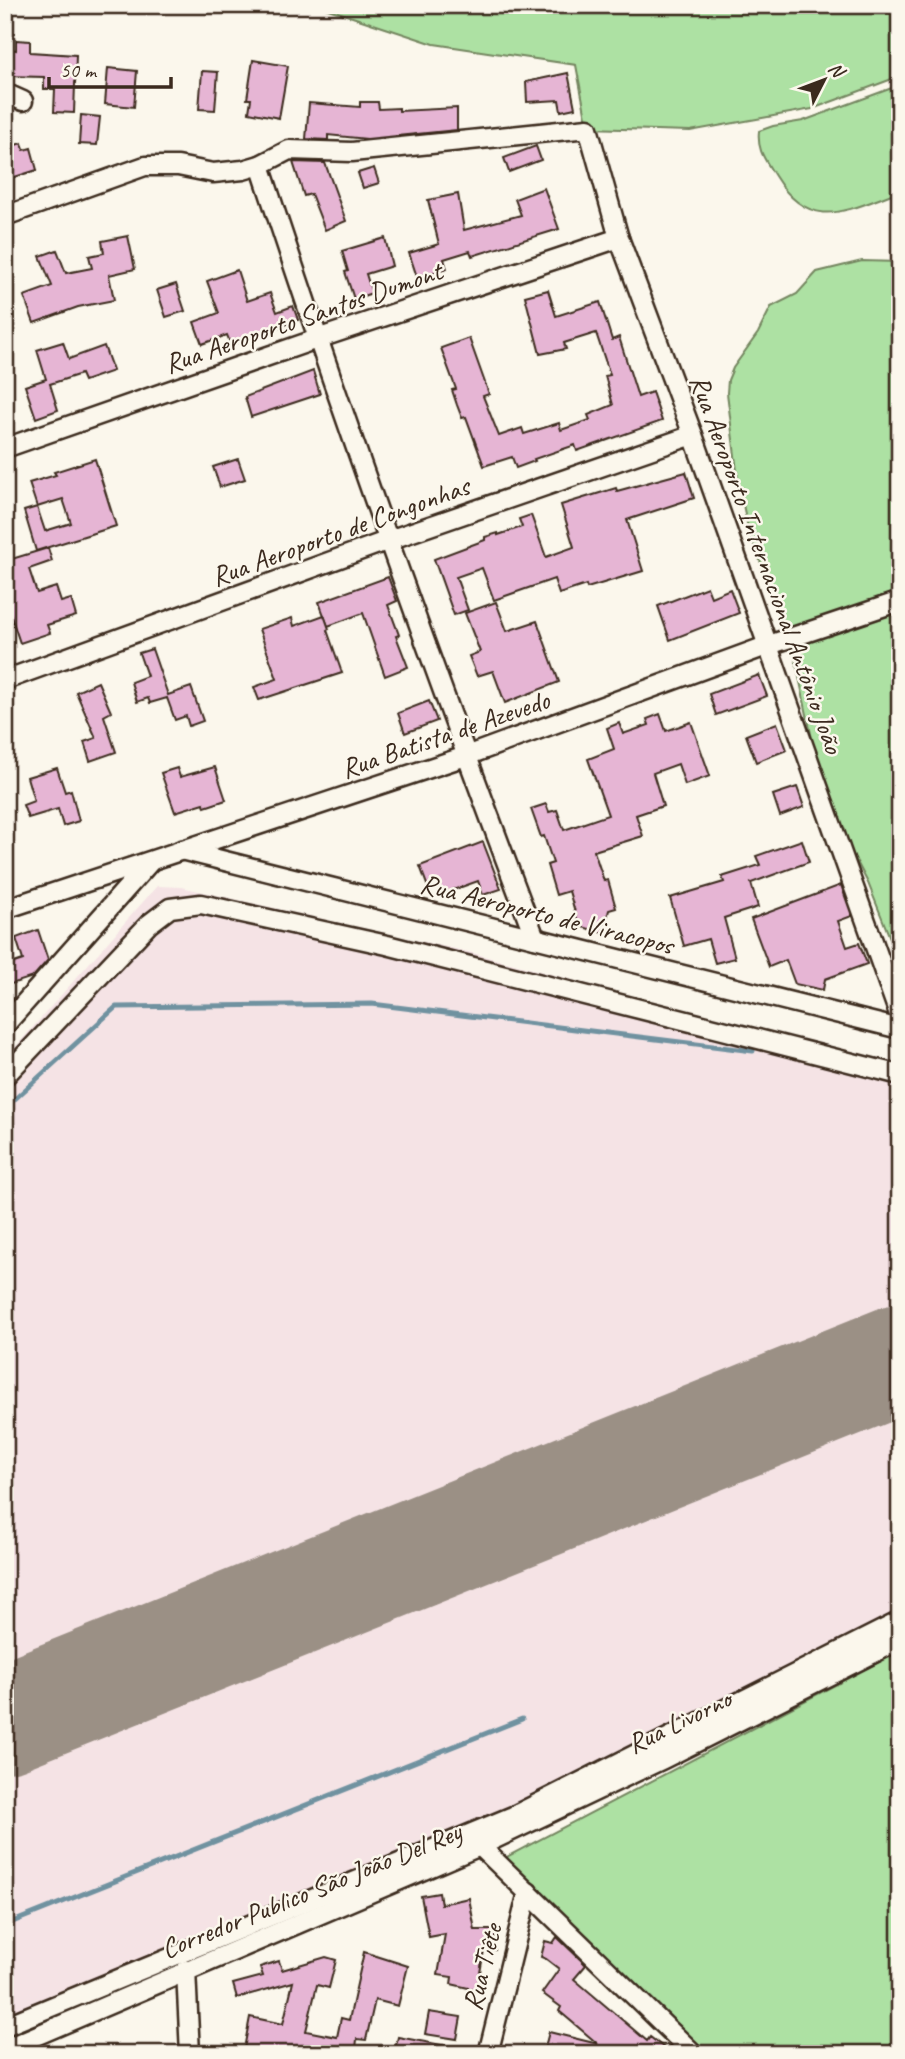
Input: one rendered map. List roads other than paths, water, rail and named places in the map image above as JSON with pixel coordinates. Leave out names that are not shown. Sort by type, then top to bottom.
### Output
[{"type":"street","points":[[5,93],[23,101]]},
{"type":"street","name":"Rua Aeroporto Internacional Antônio João","points":[[260,165],[289,150],[364,151],[589,128],[619,238],[769,645],[900,1017]]},
{"type":"street","points":[[5,216],[145,166],[178,166],[213,173],[260,165],[317,339],[388,540],[534,938]]},
{"type":"street","name":"Rua Aeroporto Santos Dumont","points":[[5,448],[317,339],[619,238]]},
{"type":"street","name":"Rua Aeroporto de Congonhas","points":[[5,680],[388,540],[693,435]]},
{"type":"street","name":"Rua Batista de Azevedo","points":[[5,909],[466,756],[769,645],[900,601]]},
{"type":"street","name":"Rua Aeroporto de Viracopos","points":[[181,850],[900,1029]]},
{"type":"street","points":[[5,1025],[152,860]]},
{"type":"street","points":[[5,1076],[106,966],[149,924],[170,908],[201,904],[387,945],[900,1075]]},
{"type":"street","points":[[5,2026],[513,1816],[900,1621]]},
{"type":"street","name":"Rua Livorno","points":[[480,1846],[663,1759],[900,1640]]},
{"type":"street","name":"Corredor Publico São João Del Rey","points":[[5,2049],[186,1969],[480,1846],[694,2054]]},
{"type":"street","name":"Rua Tiête","points":[[488,2054],[528,1892]]},
{"type":"street","points":[[186,1969],[190,2054]]},
{"type":"waterway","points":[[5,1108],[116,1007],[372,1004],[753,1051]]},
{"type":"waterway","points":[[5,1925],[522,1719]]}]
